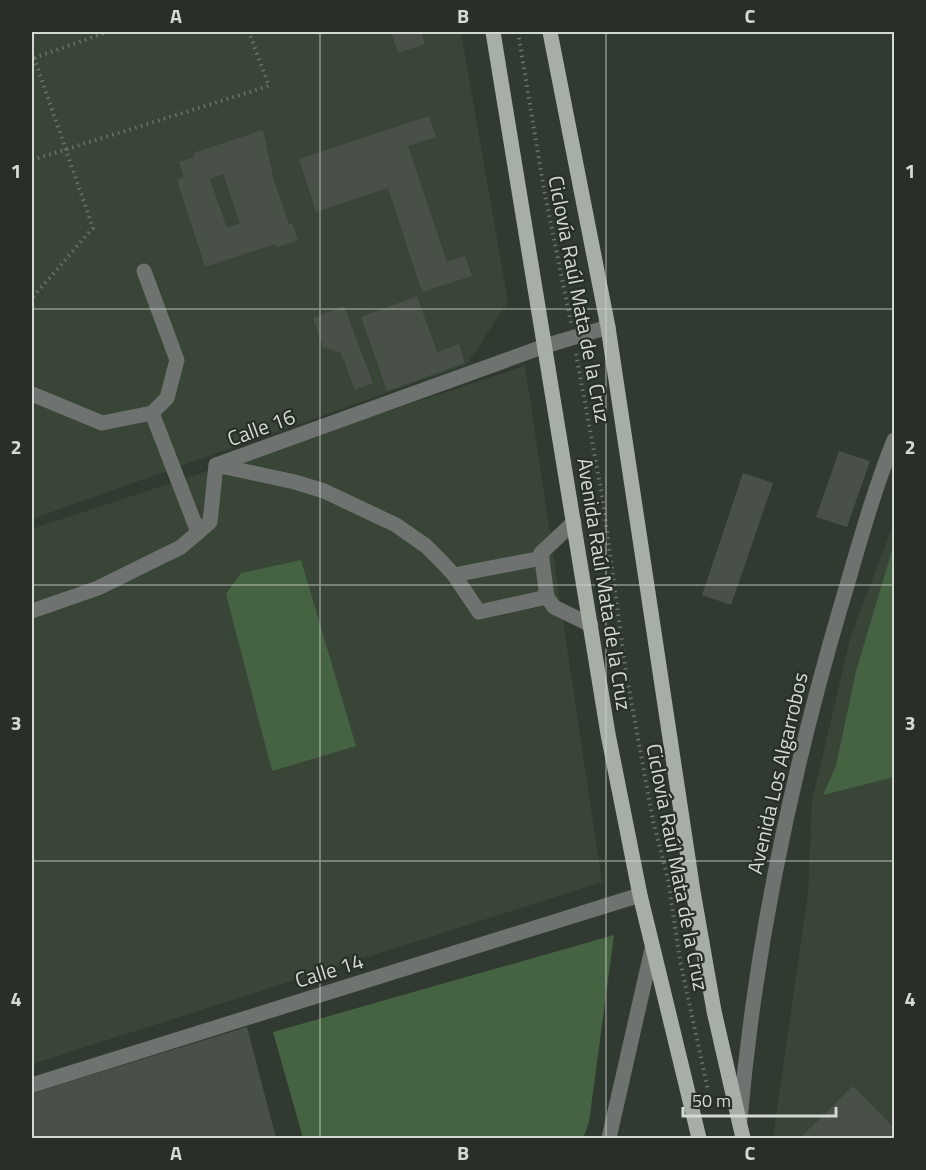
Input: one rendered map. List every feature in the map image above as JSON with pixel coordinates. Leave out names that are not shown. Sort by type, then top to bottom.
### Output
[{"type":"main road","name":"Avenida Raúl Mata de la Cruz","points":[[493,32],[609,734],[652,949],[699,1138]]},
{"type":"main road","name":"Avenida Raúl Mata de la Cruz","points":[[550,32],[608,327],[693,891],[714,1011],[741,1131]]},
{"type":"street","points":[[32,394],[102,423],[152,413],[167,398],[177,360],[144,271]]},
{"type":"street","name":"Calle 16","points":[[32,611],[98,588],[181,547],[210,522],[216,465],[545,346],[608,327]]},
{"type":"street","points":[[152,413],[198,532]]},
{"type":"street","name":"Avenida Los Algarrobos","points":[[741,1131],[747,1043],[773,879],[789,800],[823,668],[880,476],[894,440]]},
{"type":"street","points":[[216,465],[295,482],[324,491],[396,525],[426,546],[454,575],[479,612],[547,597]]},
{"type":"street","points":[[574,522],[541,553],[547,597],[554,607],[591,625]]},
{"type":"street","points":[[454,575],[542,558]]},
{"type":"street","name":"Calle 14","points":[[32,1085],[640,895]]},
{"type":"street","points":[[609,1138],[652,949]]},
{"type":"path","points":[[34,58],[93,34],[107,32]]},
{"type":"path","points":[[32,160],[269,86],[249,32]]},
{"type":"path","name":"Ciclovía Raúl Mata de la Cruz","points":[[518,32],[544,190],[602,495],[626,672],[653,821],[668,879],[680,961],[708,1094]]},
{"type":"path","points":[[32,52],[93,228],[32,298]]},
{"type":"shaded area","points":[[32,32],[461,32],[508,302],[467,364],[32,519]]},
{"type":"shaded area","points":[[525,366],[602,882],[32,1064],[32,529]]},
{"type":"shaded area","points":[[894,523],[894,1138],[773,1138],[808,893],[812,801],[851,635]]},
{"type":"green space","points":[[894,544],[894,777],[823,795],[836,766],[856,671]]},
{"type":"green space","points":[[301,560],[356,746],[272,771],[226,594],[241,573]]},
{"type":"green space","points":[[614,935],[589,1122],[583,1138],[303,1138],[273,1032]]},
{"type":"building","points":[[391,32],[421,32],[425,44],[398,53]]},
{"type":"building","points":[[429,116],[436,137],[408,146],[447,262],[465,256],[472,276],[422,292],[388,188],[316,212],[299,159]]},
{"type":"building","points":[[263,130],[274,181],[289,224],[292,223],[298,240],[277,247],[275,244],[205,267],[177,180],[184,177],[179,162],[194,157],[193,153]],"holes":[[[223,174],[240,223],[227,228],[210,179]]]},
{"type":"building","points":[[417,296],[437,352],[459,344],[465,363],[387,391],[361,317]]},
{"type":"building","points":[[344,306],[373,383],[355,390],[341,353],[323,347],[313,318]]},
{"type":"building","points":[[839,451],[870,461],[847,527],[816,517]]},
{"type":"building","points":[[743,473],[773,483],[731,605],[702,595]]},
{"type":"building","points":[[247,1027],[276,1138],[32,1138],[32,1093]]},
{"type":"building","points":[[853,1086],[894,1128],[894,1138],[800,1138]]}]
